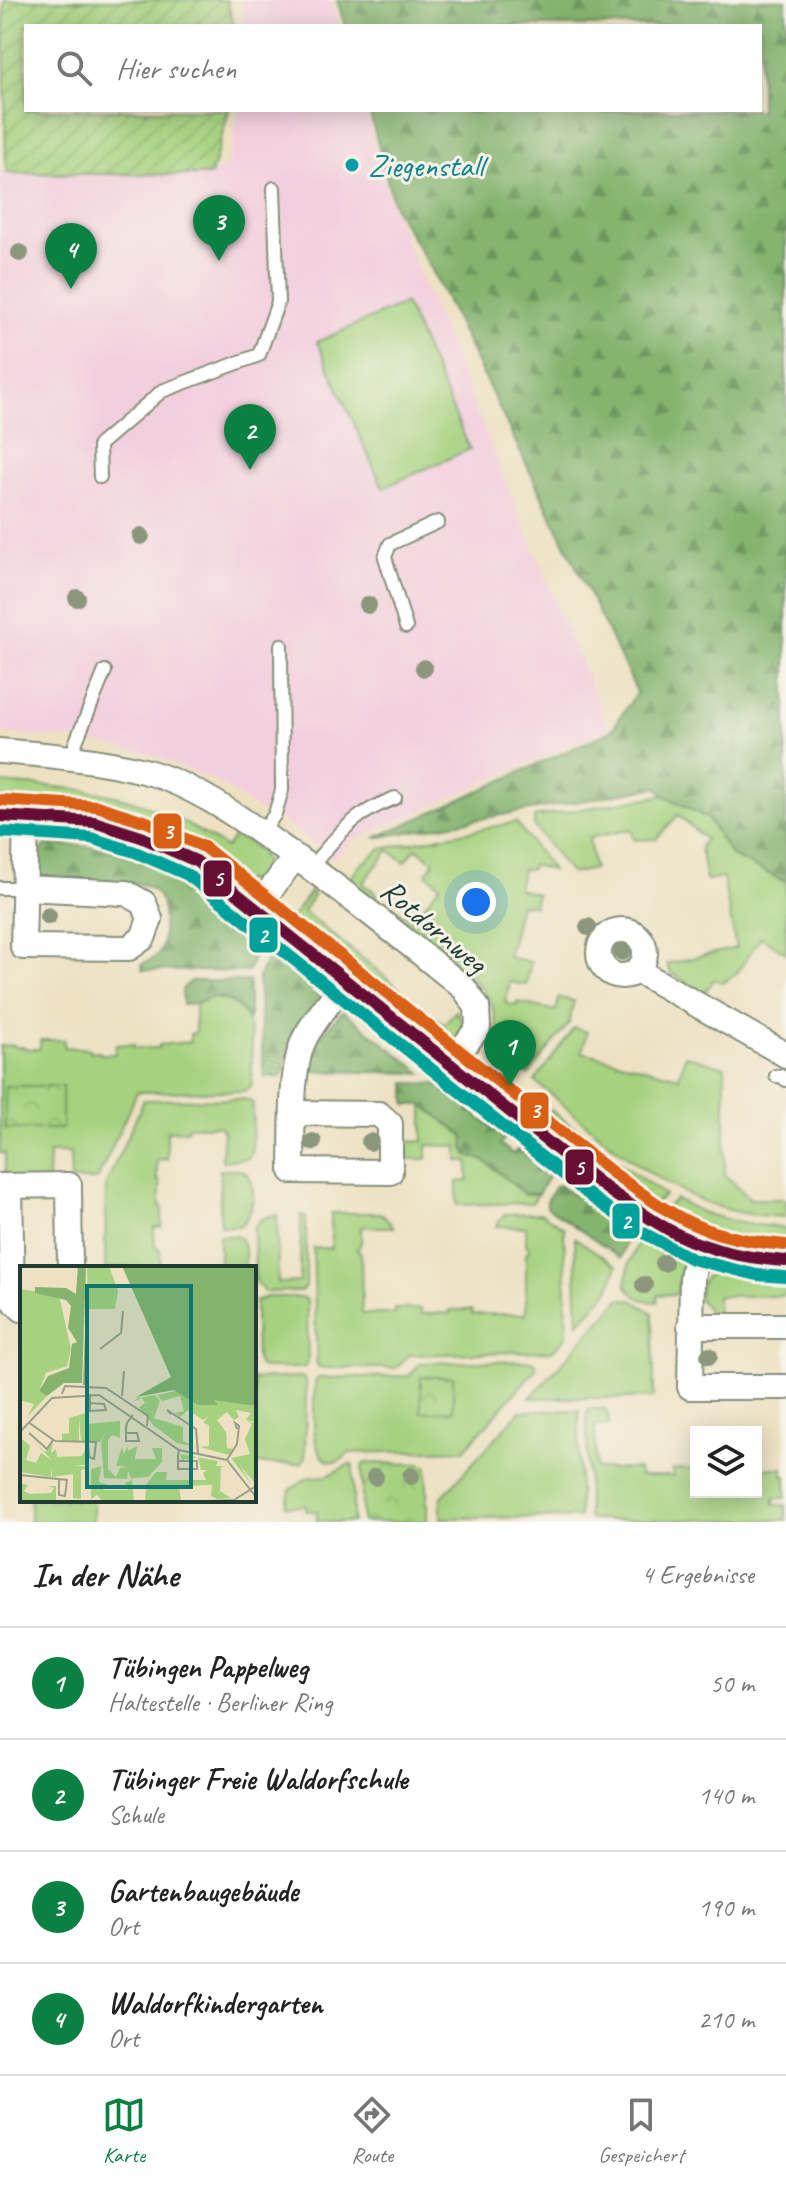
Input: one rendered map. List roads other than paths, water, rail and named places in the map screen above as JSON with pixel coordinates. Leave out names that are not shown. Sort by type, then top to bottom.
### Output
[{"type":"street","name":"Rotdornweg","points":[[0,751],[74,758],[146,772],[205,796],[262,833],[464,988],[477,1007],[478,1028],[451,1063]]},
{"type":"street","points":[[0,816],[94,822],[141,837],[196,861],[603,1186],[648,1217],[698,1244],[760,1259],[786,1261]]},
{"type":"street","points":[[25,888],[126,893],[144,903],[150,919],[143,938],[129,948],[23,947],[26,818]]},
{"type":"street","points":[[257,908],[303,862]]},
{"type":"street","points":[[638,971],[783,1070]]},
{"type":"street","points":[[293,1113],[379,1114],[390,1124],[390,1172],[292,1171],[293,1113],[295,1077],[305,1038],[347,980]]},
{"type":"street","points":[[20,1307],[12,1299],[5,1186],[69,1185],[70,1266]]},
{"type":"street","points":[[698,1244],[692,1278],[690,1387],[786,1387]]},
{"type":"street","points":[[690,1326],[786,1326]]},
{"type":"lane","points":[[100,477],[99,445],[162,391],[259,355],[278,302],[274,188]]},
{"type":"lane","points":[[406,627],[385,557],[390,544],[438,522]]},
{"type":"lane","points":[[262,833],[275,814],[282,790],[281,645]]},
{"type":"lane","points":[[74,758],[77,739],[105,671]]},
{"type":"lane","points":[[303,862],[371,807],[395,798]]},
{"type":"lane","points":[[0,888],[25,888]]},
{"type":"place","name":"Ziegenstall","points":[[352,165]]},
{"type":"place","name":"Gartenbaugebäude","points":[[219,261]]},
{"type":"place","name":"Waldorfkindergarten","points":[[71,289]]},
{"type":"place","name":"Tübinger Freie Waldorfschule","points":[[250,470]]},
{"type":"place","name":"Tübingen Pappelweg","points":[[510,1086]]}]
